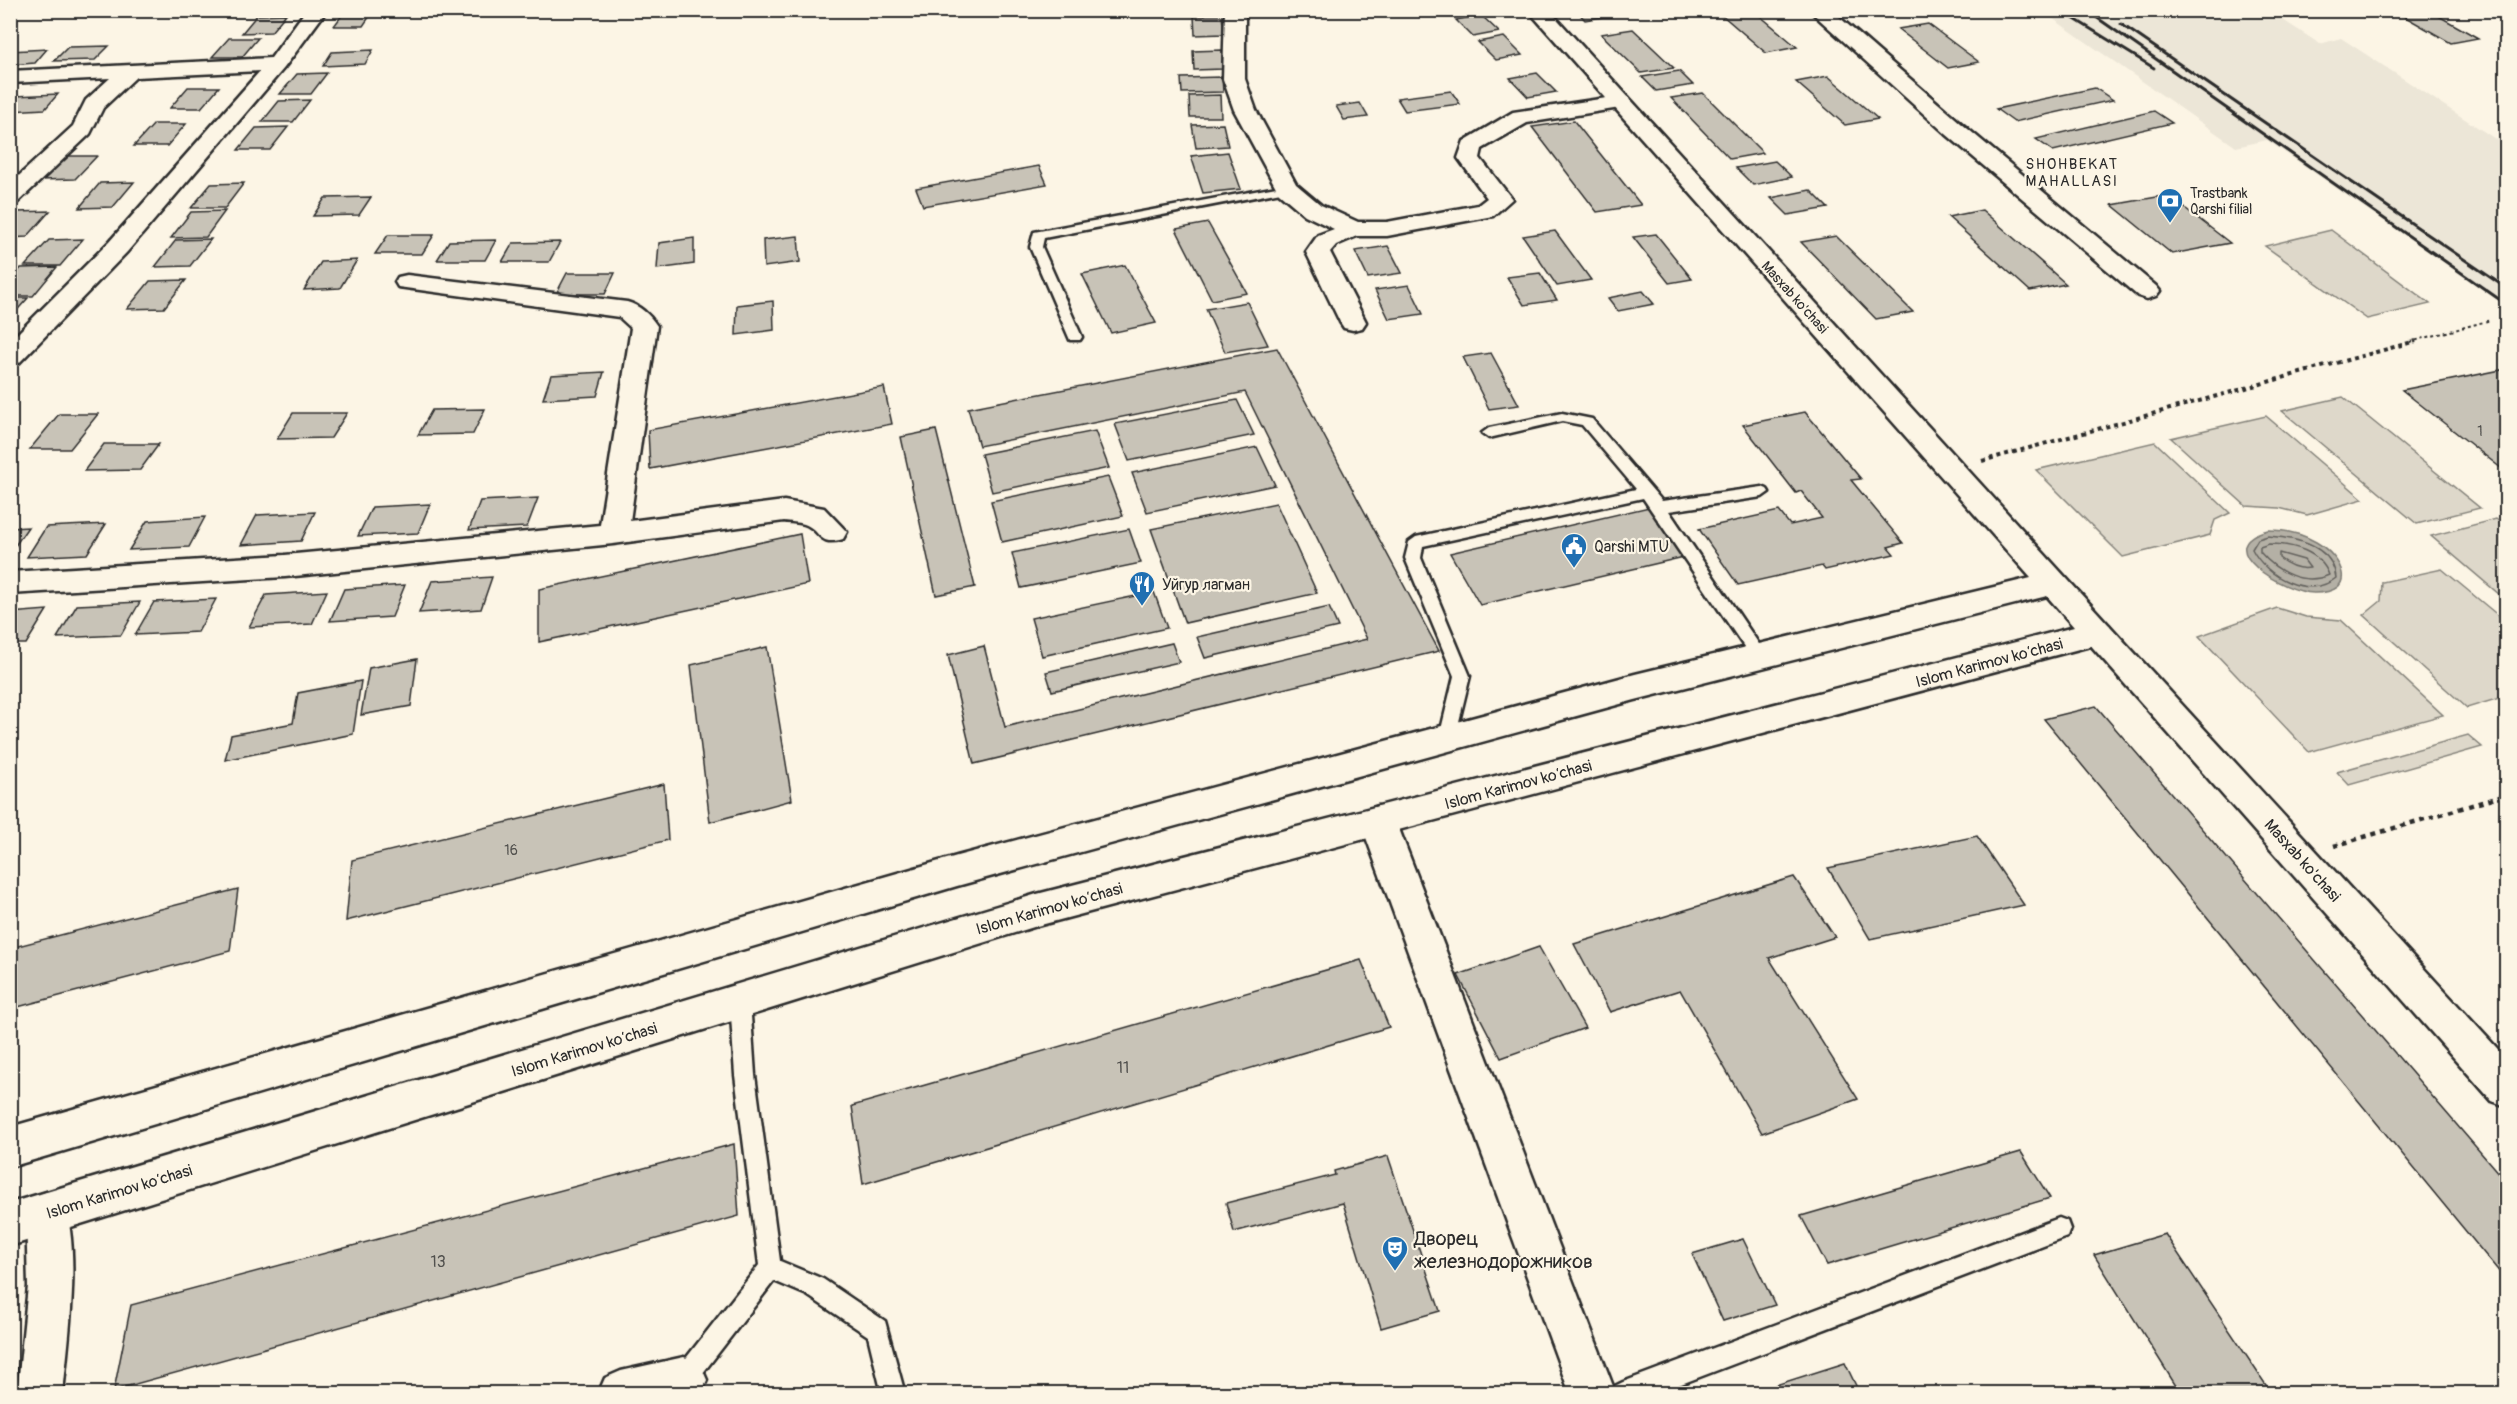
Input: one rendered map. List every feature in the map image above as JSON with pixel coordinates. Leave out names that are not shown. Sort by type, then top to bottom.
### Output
[{"type":"street","points":[[10,357],[118,247],[277,64],[317,10]]},
{"type":"street","points":[[1236,10],[1234,79],[1245,110],[1287,188],[1313,210],[1354,229]]},
{"type":"street","name":"Masxab ko'chasi","points":[[1538,10],[2506,1087]]},
{"type":"street","points":[[1819,10],[1954,129],[2147,291]]},
{"type":"street","points":[[10,77],[277,64]]},
{"type":"street","points":[[10,197],[82,129],[94,105],[130,71]]},
{"type":"street","points":[[1353,322],[1318,252],[1327,240],[1354,229],[1387,229],[1485,211],[1500,199],[1469,158],[1472,146],[1521,117],[1620,102]]},
{"type":"street","points":[[407,282],[627,310],[644,326],[613,534]]},
{"type":"street","points":[[10,583],[285,566],[613,534],[784,511],[814,515],[832,532]]},
{"type":"street","points":[[10,1147],[934,877],[1759,656],[2052,584]]},
{"type":"street","name":"Islom Karimov ko‘chasi","points":[[29,1219],[1037,910],[2098,633]]},
{"type":"street","points":[[1378,821],[1593,1394]]},
{"type":"street","points":[[29,1219],[50,1286],[40,1394]]},
{"type":"street","points":[[621,1394],[680,1387]]},
{"type":"lane","points":[[1075,338],[1036,247],[1038,235],[1148,213],[1228,202],[1287,188]]},
{"type":"lane","points":[[1489,433],[1562,417],[1572,417],[1587,422],[1659,507],[1759,656]]},
{"type":"lane","points":[[1447,738],[1462,676],[1413,558],[1416,542],[1646,492]]},
{"type":"lane","points":[[1659,507],[1762,492]]},
{"type":"lane","points":[[680,1387],[770,1268],[745,1075],[740,1001]]},
{"type":"lane","points":[[1623,1394],[2059,1229]]},
{"type":"lane","points":[[770,1268],[815,1287],[877,1329],[894,1394]]},
{"type":"path","points":[[1950,470],[2491,320]]},
{"type":"path","points":[[2300,856],[2506,795]]},
{"type":"shaded area","points":[[2042,11],[2269,11],[2320,44],[2341,38],[2506,146],[2506,306],[2267,140],[2236,147]]},
{"type":"shaded area","points":[[2331,230],[2430,304],[2367,319],[2265,246]]},
{"type":"shaded area","points":[[2343,397],[2480,508],[2417,524],[2282,411]]},
{"type":"shaded area","points":[[2266,416],[2363,499],[2307,515],[2279,508],[2246,506],[2171,438]]},
{"type":"shaded area","points":[[2155,442],[2230,513],[2215,520],[2210,535],[2123,557],[2036,470]]},
{"type":"shaded area","points":[[2496,519],[2506,527],[2506,600],[2431,536]]},
{"type":"shaded area","points":[[2442,569],[2506,622],[2506,696],[2467,708],[2364,615],[2381,601],[2382,582]]},
{"type":"shaded area","points":[[2277,608],[2306,617],[2341,620],[2443,715],[2309,752],[2199,636]]},
{"type":"shaded area","points":[[2468,735],[2482,747],[2349,785],[2337,772]]},
{"type":"water","points":[[2268,530],[2298,534],[2325,548],[2339,565],[2342,581],[2337,587],[2328,591],[2314,593],[2285,585],[2256,568],[2247,557],[2245,547],[2251,537]]},
{"type":"building","points":[[346,10],[374,10],[363,26],[334,26]]},
{"type":"building","points":[[1576,10],[1616,10],[1620,14],[1585,20]]},
{"type":"building","points":[[1753,10],[1797,47],[1766,53],[1722,15]]},
{"type":"building","points":[[2393,10],[2428,10],[2478,38],[2451,43]]},
{"type":"building","points":[[286,14],[271,32],[242,33],[257,15]]},
{"type":"building","points":[[1481,15],[1499,32],[1473,37],[1456,20]]},
{"type":"building","points":[[1194,16],[1222,16],[1224,34],[1195,35]]},
{"type":"building","points":[[1928,24],[1979,62],[1948,68],[1898,29]]},
{"type":"building","points":[[1633,29],[1674,68],[1641,73],[1601,34]]},
{"type":"building","points":[[1504,37],[1522,55],[1496,60],[1478,42]]},
{"type":"building","points":[[229,38],[258,38],[242,57],[212,57]]},
{"type":"building","points":[[109,46],[95,60],[54,61],[68,47]]},
{"type":"building","points":[[47,49],[35,63],[10,65],[10,51]]},
{"type":"building","points":[[373,50],[365,64],[323,66],[332,52]]},
{"type":"building","points":[[1222,50],[1223,69],[1194,70],[1193,51]]},
{"type":"building","points":[[1679,71],[1693,85],[1656,91],[1642,77]]},
{"type":"building","points":[[327,73],[311,94],[280,94],[297,74]]},
{"type":"building","points":[[1537,73],[1556,92],[1528,97],[1510,78]]},
{"type":"building","points":[[1828,76],[1878,119],[1845,125],[1796,82]]},
{"type":"building","points":[[1222,77],[1223,92],[1182,93],[1181,78]]},
{"type":"building","points":[[188,87],[219,87],[201,108],[170,108]]},
{"type":"building","points":[[2095,88],[2113,100],[2014,122],[1996,109]]},
{"type":"building","points":[[1451,91],[1460,104],[1405,111],[1397,98]]},
{"type":"building","points":[[1703,93],[1763,153],[1730,159],[1671,98]]},
{"type":"building","points":[[58,94],[45,109],[10,111],[10,101],[15,96]]},
{"type":"building","points":[[1220,95],[1221,117],[1190,117],[1189,96]]},
{"type":"building","points":[[310,100],[293,122],[262,122],[279,101]]},
{"type":"building","points":[[1360,103],[1368,117],[1344,120],[1336,106]]},
{"type":"building","points":[[2154,111],[2172,123],[2053,151],[2036,139]]},
{"type":"building","points":[[1574,121],[1641,205],[1597,212],[1532,127]]},
{"type":"building","points":[[154,124],[186,124],[167,146],[134,146]]},
{"type":"building","points":[[1223,124],[1228,146],[1196,148],[1192,125]]},
{"type":"building","points":[[288,127],[270,150],[238,150],[256,128]]},
{"type":"building","points":[[1228,152],[1241,189],[1203,193],[1191,156]]},
{"type":"building","points":[[64,156],[97,156],[75,179],[42,180]]},
{"type":"building","points":[[1775,161],[1792,177],[1753,185],[1736,168]]},
{"type":"building","points":[[1039,166],[1047,184],[923,206],[916,188]]},
{"type":"building","points":[[134,182],[113,207],[79,208],[100,183]]},
{"type":"building","points":[[244,183],[225,208],[191,208],[211,184]]},
{"type":"building","points":[[1810,190],[1828,208],[1788,215],[1771,198]]},
{"type":"building","name":"Trastbank Qarshi filial","points":[[2168,195],[2230,243],[2172,254],[2112,205]]},
{"type":"building","points":[[371,197],[359,215],[313,216],[325,198]]},
{"type":"building","points":[[1982,210],[2066,284],[2030,291],[1948,217]]},
{"type":"building","points":[[50,211],[27,237],[10,238],[10,218],[16,212]]},
{"type":"building","points":[[225,211],[206,237],[171,238],[191,212]]},
{"type":"building","points":[[1208,223],[1247,293],[1212,300],[1176,229]]},
{"type":"building","points":[[1555,231],[1591,280],[1557,286],[1523,236]]},
{"type":"building","points":[[1656,234],[1692,279],[1669,283],[1633,237]]},
{"type":"building","points":[[388,235],[434,235],[422,254],[375,254]]},
{"type":"building","points":[[798,236],[800,262],[764,267],[763,240]]},
{"type":"building","points":[[1836,236],[1913,312],[1876,319],[1801,242]]},
{"type":"building","points":[[694,238],[694,264],[657,269],[659,243]]},
{"type":"building","points":[[83,239],[60,266],[25,266],[49,240]]},
{"type":"building","points":[[211,239],[190,266],[155,267],[176,240]]},
{"type":"building","points":[[496,240],[485,260],[437,260],[449,241]]},
{"type":"building","points":[[560,242],[549,262],[502,262],[513,243]]},
{"type":"building","points":[[1388,246],[1402,273],[1368,278],[1355,251]]},
{"type":"building","points":[[357,260],[340,288],[304,290],[321,262]]},
{"type":"building","points":[[1125,265],[1156,323],[1111,333],[1082,274]]},
{"type":"building","points":[[57,267],[33,296],[10,296],[10,281],[21,268]]},
{"type":"building","points":[[567,273],[615,273],[605,294],[556,294]]},
{"type":"building","points":[[1540,273],[1557,300],[1524,305],[1507,277]]},
{"type":"building","points":[[186,280],[164,308],[127,309],[150,281]]},
{"type":"building","points":[[1409,285],[1423,314],[1389,319],[1375,290]]},
{"type":"building","points":[[1643,291],[1654,304],[1618,311],[1608,298]]},
{"type":"building","points":[[10,298],[28,298],[10,318]]},
{"type":"building","points":[[773,301],[774,330],[736,335],[737,305]]},
{"type":"building","points":[[1247,302],[1268,345],[1225,352],[1206,309]]},
{"type":"building","points":[[1277,348],[1439,651],[974,764],[948,655],[984,646],[1005,727],[1367,639],[1245,392],[979,446],[968,408]]},
{"type":"building","points":[[1491,353],[1519,405],[1489,409],[1463,357]]},
{"type":"building","points":[[2506,369],[2506,472],[2402,390]]},
{"type":"building","points":[[604,372],[597,396],[543,399],[551,375]]},
{"type":"building","points":[[884,387],[892,424],[650,469],[648,430]]},
{"type":"building","points":[[1237,400],[1254,435],[1129,461],[1115,424]]},
{"type":"building","points":[[485,409],[473,434],[418,435],[432,410]]},
{"type":"building","points":[[1805,412],[1861,479],[1851,480],[1903,543],[1888,547],[1894,554],[1825,570],[1822,566],[1738,585],[1699,529],[1779,511],[1790,525],[1822,518],[1801,491],[1796,493],[1743,425]]},
{"type":"building","points":[[293,413],[347,413],[331,438],[277,439]]},
{"type":"building","points":[[59,414],[98,414],[70,449],[30,449]]},
{"type":"building","points":[[936,430],[975,587],[936,595],[901,437]]},
{"type":"building","points":[[1095,431],[1109,468],[992,492],[981,454]]},
{"type":"building","points":[[104,444],[159,444],[140,470],[84,471]]},
{"type":"building","points":[[1257,447],[1275,485],[1147,512],[1132,473]]},
{"type":"building","points":[[1108,477],[1123,516],[1002,542],[991,501]]},
{"type":"building","points":[[538,498],[527,527],[469,530],[480,501]]},
{"type":"building","points":[[1276,503],[1317,593],[1185,623],[1151,529]]},
{"type":"building","points":[[430,504],[418,533],[358,536],[372,507]]},
{"type":"building","points":[[1649,507],[1684,557],[1480,605],[1450,553]]},
{"type":"building","points":[[315,512],[301,541],[241,545],[257,515]]},
{"type":"building","points":[[205,517],[189,547],[129,550],[147,521]]},
{"type":"building","points":[[106,524],[87,554],[27,557],[46,527]]},
{"type":"building","points":[[28,527],[10,553],[10,528]]},
{"type":"building","points":[[1129,529],[1141,563],[1021,588],[1012,553]]},
{"type":"building","points":[[800,534],[808,584],[539,642],[539,589]]},
{"type":"building","points":[[492,577],[481,609],[419,613],[432,581]]},
{"type":"building","points":[[405,585],[392,617],[330,621],[344,589]]},
{"type":"building","points":[[327,591],[312,624],[249,627],[266,595]]},
{"type":"building","points":[[1154,592],[1167,628],[1042,656],[1031,618]]},
{"type":"building","points":[[216,599],[198,632],[135,635],[154,602]]},
{"type":"building","points":[[140,602],[121,635],[57,638],[77,605]]},
{"type":"building","points":[[1329,607],[1338,627],[1205,658],[1197,637]]},
{"type":"building","points":[[47,610],[26,644],[10,644],[10,613]]},
{"type":"building","points":[[1172,643],[1179,662],[1052,691],[1046,672]]},
{"type":"building","points":[[767,647],[792,800],[710,822],[691,665]]},
{"type":"building","points":[[417,659],[411,706],[361,715],[369,668]]},
{"type":"building","points":[[361,681],[353,734],[225,760],[231,735],[293,723],[298,693]]},
{"type":"building","points":[[2096,706],[2506,1182],[2506,1280],[2044,719]]},
{"type":"building","points":[[664,784],[668,840],[346,921],[352,860]]},
{"type":"building","points":[[1977,836],[2024,905],[1870,939],[1828,868]]},
{"type":"building","points":[[1794,877],[1835,937],[1769,958],[1858,1099],[1762,1133],[1680,990],[1610,1012],[1574,944]]},
{"type":"building","points":[[238,889],[230,951],[10,1009],[10,948]]},
{"type":"building","points":[[1539,947],[1585,1028],[1501,1058],[1458,975]]},
{"type":"building","points":[[1361,960],[1389,1027],[863,1184],[852,1106]]},
{"type":"building","points":[[734,1144],[739,1216],[114,1390],[131,1305]]},
{"type":"building","points":[[2021,1152],[2050,1198],[1827,1265],[1801,1216]]},
{"type":"building","name":"Дворец железнодорожников","points":[[1388,1156],[1440,1311],[1381,1328],[1343,1203],[1234,1232],[1226,1203],[1335,1175],[1334,1171]]},
{"type":"building","points":[[2165,1234],[2272,1394],[2181,1394],[2094,1255]]},
{"type":"building","points":[[1743,1239],[1775,1305],[1723,1321],[1692,1254]]},
{"type":"building","points":[[1845,1363],[1860,1394],[1754,1392]]},
{"type":"railway","points":[[2060,10],[2154,68]]},
{"type":"railway","points":[[2086,10],[2506,304]]},
{"type":"railway","points":[[2121,24],[2506,288]]},
{"type":"place","name":"Trastbank Qarshi filial","points":[[2170,224]]},
{"type":"place","name":"Qarshi MTU","points":[[1574,569]]},
{"type":"place","name":"Уйгур лагман","points":[[1142,607]]},
{"type":"place","name":"Дворец железнодорожников","points":[[1395,1272]]},
{"type":"district","name":"SHOHBEKAT MAHALLASI","points":[[2072,172]]}]
